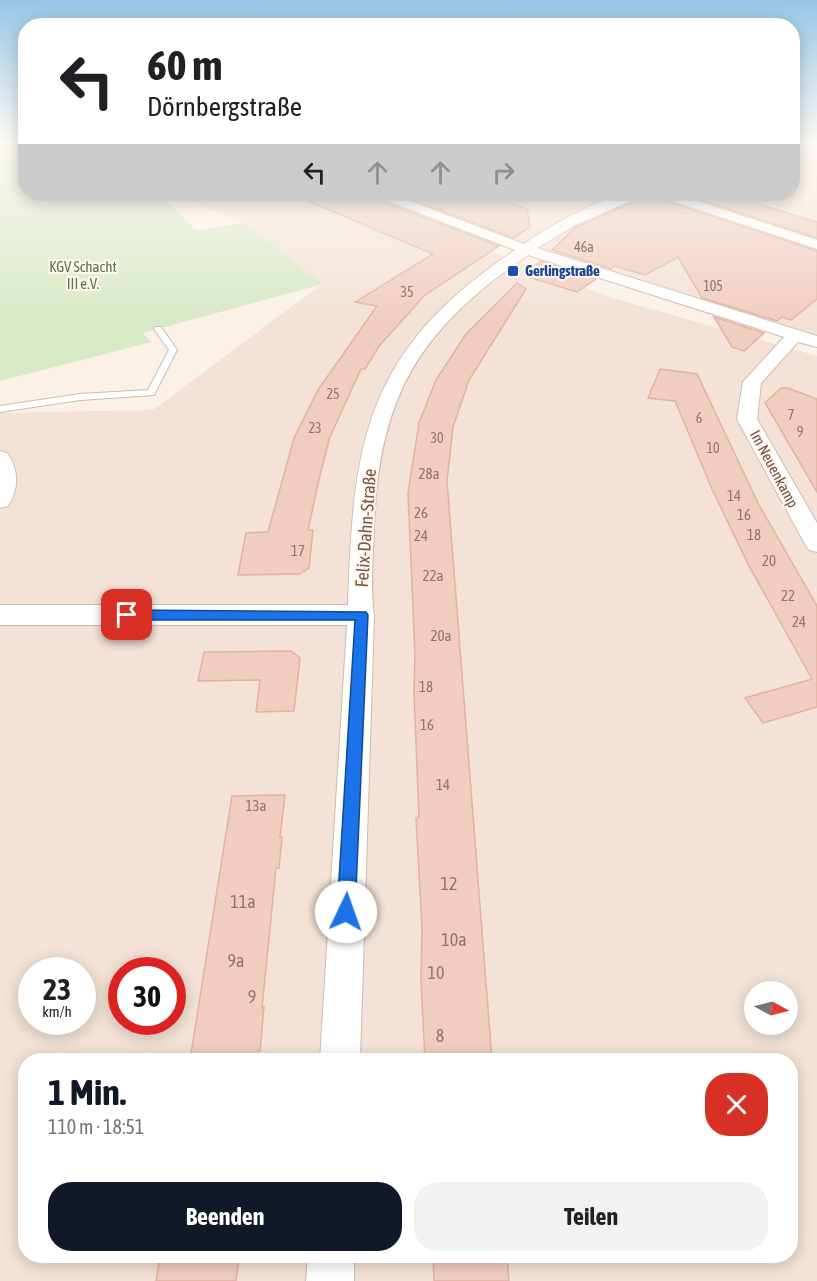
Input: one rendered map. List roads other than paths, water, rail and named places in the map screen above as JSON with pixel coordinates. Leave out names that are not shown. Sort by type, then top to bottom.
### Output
[{"type":"street","points":[[402,202],[527,250],[817,342]]},
{"type":"street","name":"Felix-Dahn-Straße","points":[[339,1053],[362,615],[365,486],[378,423],[399,372],[438,320],[471,290],[527,250],[611,202]]},
{"type":"street","points":[[688,202],[817,245]]},
{"type":"street","name":"Im Neuenkamp","points":[[795,335],[752,381],[747,419],[817,544]]},
{"type":"street","points":[[0,457],[6,465],[6,489],[0,501]]},
{"type":"street","points":[[0,615],[362,615]]},
{"type":"street","points":[[330,1281],[331,1263]]},
{"type":"lane","points":[[0,409],[80,397],[151,393],[173,350],[158,329]]},
{"type":"place","name":"Gerlingstraße","points":[[513,271]]},
{"type":"park label","name":"KGV Schacht III e.V.","points":[[83,276]]}]
